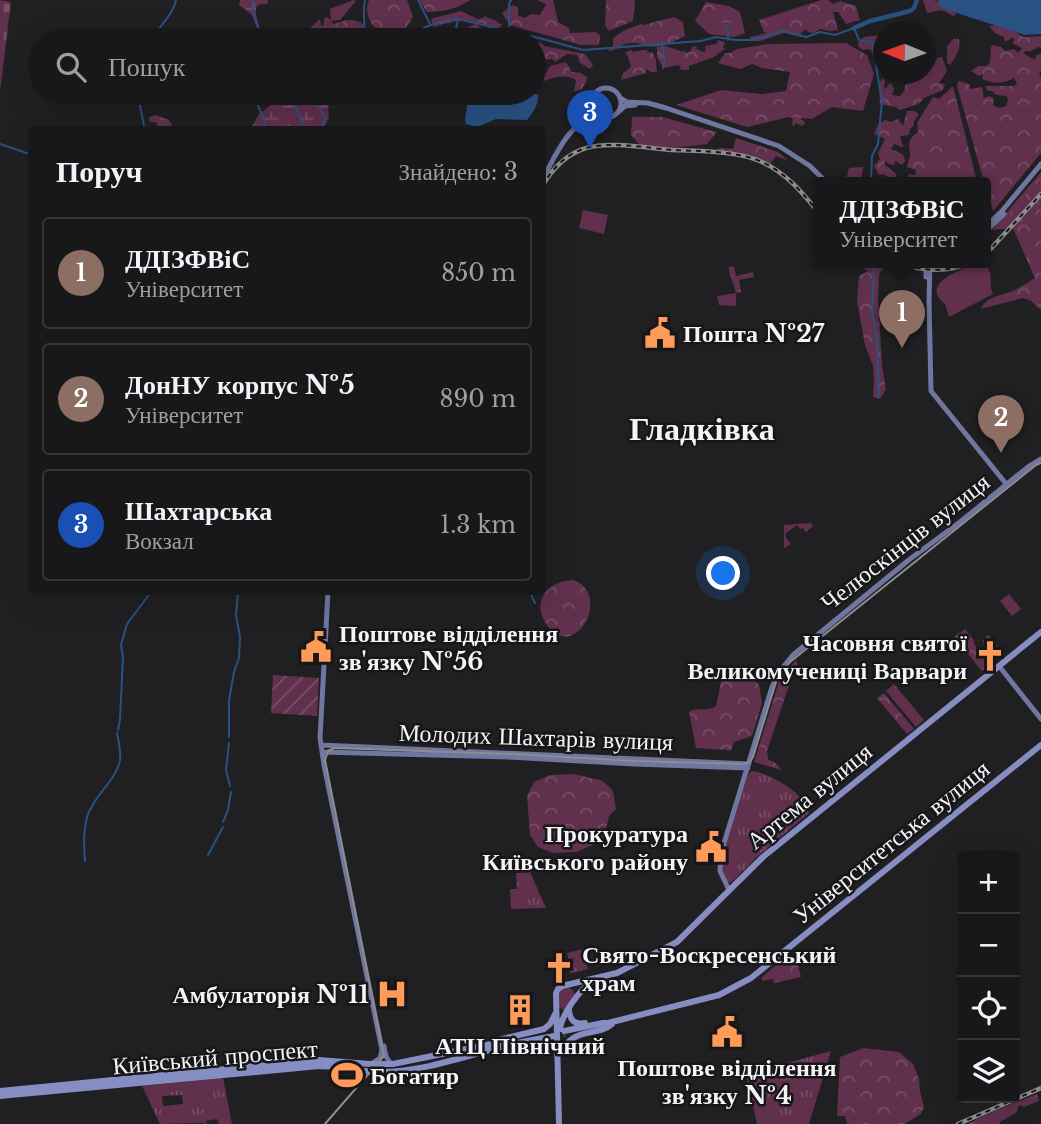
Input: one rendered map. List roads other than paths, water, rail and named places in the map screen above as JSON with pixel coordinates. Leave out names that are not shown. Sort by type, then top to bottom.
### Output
[{"type":"main road","points":[[597,116],[591,107],[591,98],[599,89],[611,89],[625,104],[655,108],[776,148],[798,160],[817,177]]},
{"type":"main road","points":[[617,113],[621,106],[620,97]]},
{"type":"main road","points":[[546,173],[565,139],[584,121],[597,116],[605,118],[617,113],[625,104]]},
{"type":"main road","points":[[546,166],[563,138],[591,107]]},
{"type":"main road","points":[[991,223],[1041,164]]},
{"type":"main road","points":[[991,224],[1005,213],[1041,170]]},
{"type":"main road","points":[[928,268],[931,391],[1007,485]]},
{"type":"main road","name":"Челюскінців вулиця","points":[[729,890],[721,874],[720,859],[775,679],[787,661],[910,559],[1041,459]]},
{"type":"main road","points":[[329,595],[324,748],[382,1050],[380,1058],[366,1072]]},
{"type":"main road","name":"Артема вулиця","points":[[559,1124],[558,1054],[561,1024],[586,986],[677,942],[767,854],[1041,632]]},
{"type":"main road","points":[[999,666],[1041,719]]},
{"type":"main road","name":"Університетська вулиця","points":[[565,1032],[604,1026],[609,1022],[719,995],[737,986],[768,966],[1041,746]]},
{"type":"main road","points":[[324,748],[384,1048],[389,1063],[393,1064]]},
{"type":"main road","name":"Молодих Шахтарів вулиця","points":[[324,748],[748,766]]},
{"type":"main road","name":"Артема вулиця","points":[[569,984],[598,979]]},
{"type":"main road","points":[[490,1047],[544,1029],[552,1022],[558,989],[562,986],[569,984],[575,988],[577,998]]},
{"type":"main road","points":[[490,1047],[542,1042],[551,1044],[558,1054],[571,1039],[606,1029],[609,1022],[576,1023],[571,1020],[568,1011],[561,1012],[557,1005]]},
{"type":"main road","name":"Артема вулиця","points":[[557,1005],[559,1046]]},
{"type":"main road","name":"Київський проспект","points":[[0,1090],[323,1063],[393,1064],[500,1047],[554,1034]]},
{"type":"main road","name":"Київський проспект","points":[[0,1096],[323,1063],[366,1072],[408,1070],[490,1047]]},
{"type":"main road","points":[[373,1064],[380,1059],[384,1048]]},
{"type":"water","points":[[938,0],[1041,0],[1041,34],[1025,35],[941,8]]},
{"type":"water","points":[[467,105],[536,105],[527,120],[496,119],[473,126],[466,124]]},
{"type":"waterway","points":[[160,28],[176,0]]},
{"type":"waterway","points":[[252,0],[258,28]]},
{"type":"waterway","points":[[365,0],[365,28]]},
{"type":"waterway","points":[[418,0],[430,24]]},
{"type":"waterway","points":[[509,26],[511,0]]},
{"type":"waterway","points":[[854,28],[910,11],[917,0]]},
{"type":"waterway","points":[[424,28],[458,19],[496,28]]},
{"type":"waterway","points":[[456,28],[458,20]]},
{"type":"waterway","points":[[726,27],[728,40]]},
{"type":"waterway","points":[[546,40],[583,50],[701,41],[716,37],[749,40],[783,31],[806,37],[820,32],[835,35],[854,28],[859,40],[872,42],[882,101],[878,144],[872,156],[871,177]]},
{"type":"waterway","points":[[662,43],[663,68]]},
{"type":"waterway","points":[[140,105],[144,126]]},
{"type":"waterway","points":[[258,105],[266,126]]},
{"type":"waterway","points":[[295,105],[304,126]]},
{"type":"waterway","points":[[318,105],[325,118],[323,126]]},
{"type":"waterway","points":[[0,144],[28,154]]},
{"type":"waterway","points":[[874,268],[872,311],[877,338],[879,395]]},
{"type":"waterway","points":[[118,730],[123,657],[121,645],[127,624],[149,595]]},
{"type":"waterway","points":[[229,737],[229,700],[239,658],[240,637],[236,615],[238,595]]},
{"type":"waterway","points":[[531,595],[535,603]]},
{"type":"waterway","points":[[85,861],[84,834],[87,817],[94,802],[114,776],[120,761],[117,733]]},
{"type":"waterway","points":[[229,743],[226,770],[230,786]]},
{"type":"waterway","points":[[223,822],[231,792]]},
{"type":"waterway","points":[[208,855],[223,827]]},
{"type":"tunnel","points":[[554,1036],[565,1034]]},
{"type":"tram line","points":[[325,1124],[384,1056],[325,760],[328,751],[334,748],[634,761],[750,762],[776,682],[790,662],[1041,463]]},
{"type":"railway","points":[[546,180],[566,158],[596,146],[718,152],[753,158],[771,166],[813,206]]},
{"type":"railway","points":[[991,249],[1041,194]]},
{"type":"railway","points":[[919,268],[954,268]]},
{"type":"railway","points":[[958,1124],[1041,1088]]},
{"type":"place","name":"Шахтарська","points":[[590,148]]},
{"type":"place","name":"Пошта №27","points":[[660,333]]},
{"type":"place","name":"ДДІЗФВіС","points":[[902,348]]},
{"type":"place","name":"ДонНУ корпус №5","points":[[1001,453]]},
{"type":"place","name":"Поштове відділення зв'язку №56","points":[[316,647]]},
{"type":"place","name":"Часовня святої Великомучениці Варвари","points":[[990,656]]},
{"type":"place","name":"Прокуратура Київського району","points":[[711,847]]},
{"type":"place","name":"Свято-Воскресенський храм","points":[[559,968]]},
{"type":"place","name":"Амбулаторія №11","points":[[392,994]]},
{"type":"place","name":"АТЦ Північний","points":[[520,1010]]},
{"type":"place","name":"Поштове відділення зв'язку №4","points":[[727,1032]]},
{"type":"place","name":"Богатир","points":[[347,1075]]},
{"type":"district","name":"Гладківка","points":[[702,429]]}]
